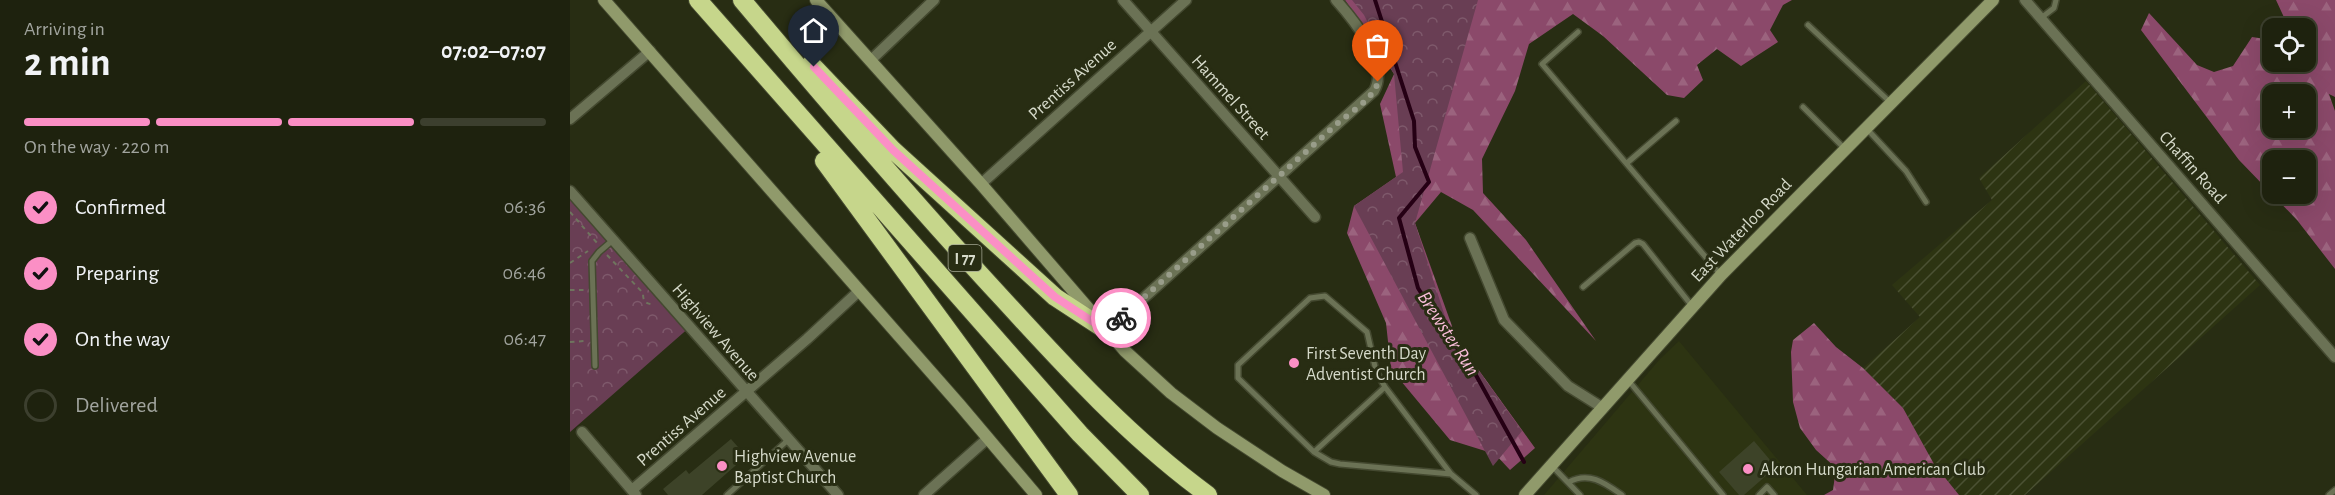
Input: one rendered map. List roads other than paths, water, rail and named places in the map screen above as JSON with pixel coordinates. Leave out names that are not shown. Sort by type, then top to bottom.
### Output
[{"type":"highway","name":"I 77","points":[[698,0],[1080,434],[1140,495]]},
{"type":"highway","name":"I 77","points":[[742,0],[935,226],[1065,367],[1153,450],[1208,495]]},
{"type":"highway","points":[[750,0],[893,150],[1055,297],[1107,331]]},
{"type":"highway","points":[[741,48],[1069,495]]},
{"type":"main road","points":[[604,0],[1036,495]]},
{"type":"main road","points":[[816,0],[981,184],[1107,331],[1149,374],[1197,413],[1282,471],[1324,495]]},
{"type":"main road","name":"East Waterloo Road","points":[[1526,495],[1722,275],[1993,0]]},
{"type":"street","points":[[871,60],[934,0]]},
{"type":"street","name":"Hammel Street","points":[[1123,0],[1315,217]]},
{"type":"street","name":"Prentiss Avenue","points":[[981,184],[1186,0]]},
{"type":"street","points":[[1107,331],[1364,102],[1377,86],[1378,77],[1372,53],[1362,31],[1336,0]]},
{"type":"street","name":"Chaffin Road","points":[[2025,0],[2335,357]]},
{"type":"street","points":[[570,119],[650,51]]},
{"type":"street","name":"Highview Avenue","points":[[570,191],[838,495]]},
{"type":"street","points":[[1470,238],[1504,320],[1568,386],[1603,408]]},
{"type":"street","name":"Prentiss Avenue","points":[[634,493],[859,291]]},
{"type":"street","points":[[582,432],[634,493]]},
{"type":"street","points":[[924,495],[987,439]]},
{"type":"lane","points":[[2041,18],[2054,8],[2056,0]]},
{"type":"lane","points":[[1808,25],[1890,103]]},
{"type":"lane","points":[[1578,32],[1542,64],[1722,275]]},
{"type":"lane","points":[[1803,107],[1845,149]]},
{"type":"lane","points":[[1627,163],[1676,121]]},
{"type":"lane","points":[[1866,128],[1906,171],[1926,202]]},
{"type":"lane","points":[[596,366],[592,261],[613,240]]},
{"type":"lane","points":[[1583,287],[1639,242],[1693,307]]},
{"type":"lane","points":[[1451,474],[1331,462],[1314,452],[1238,378],[1238,365],[1310,298],[1325,296],[1367,332],[1376,371],[1385,387],[1451,474],[1476,495]]},
{"type":"lane","points":[[1628,381],[1723,495]]},
{"type":"lane","points":[[1314,452],[1385,387]]},
{"type":"lane","points":[[727,495],[789,439]]},
{"type":"lane","points":[[1552,466],[1581,495]]},
{"type":"lane","points":[[1569,482],[1585,476],[1597,480],[1622,495]]},
{"type":"lane","points":[[1758,495],[1767,487],[1774,495]]},
{"type":"lane","points":[[2329,495],[2335,490]]},
{"type":"waterway","name":"Brewster Run","points":[[1375,0],[1414,121],[1415,147],[1429,182],[1399,218],[1418,288],[1448,336],[1472,368],[1524,462]]},
{"type":"place","name":"First Seventh Day Adventist Church","points":[[1294,363]]},
{"type":"place","name":"Highview Avenue Baptist Church","points":[[722,466]]},
{"type":"place","name":"Akron Hungarian American Club","points":[[1748,469]]}]
